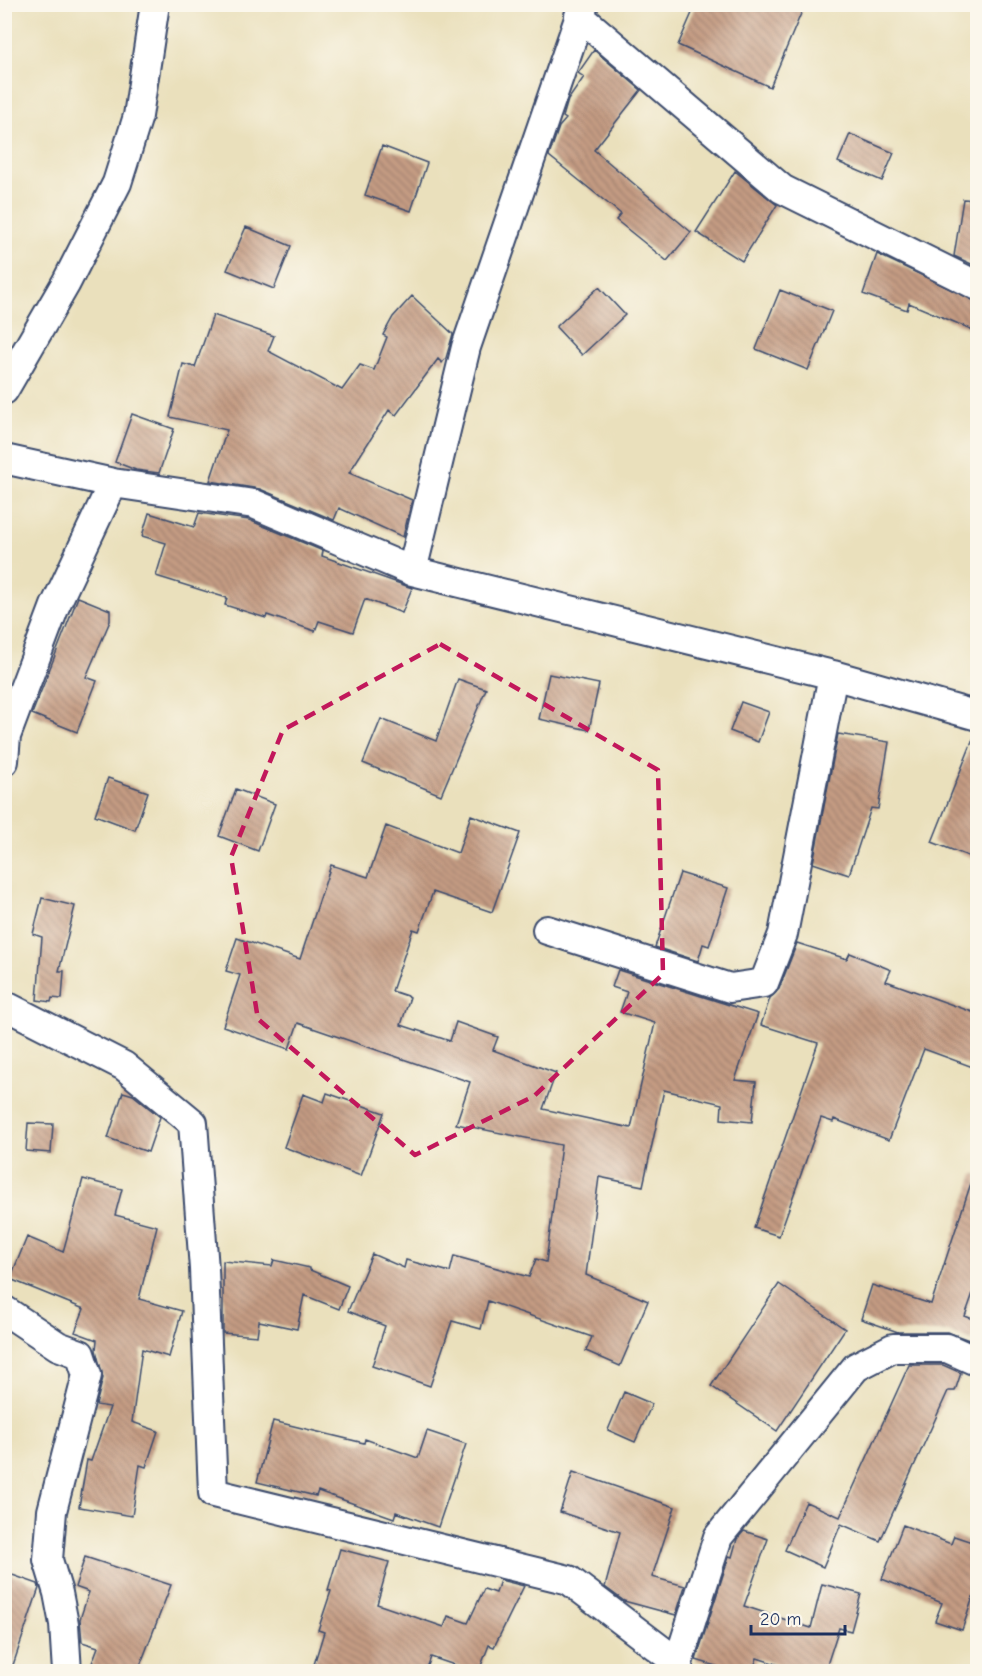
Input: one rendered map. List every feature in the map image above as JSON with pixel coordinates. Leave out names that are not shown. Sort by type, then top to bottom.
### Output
[{"type":"street","points":[[4,390],[66,283],[117,183],[138,116],[155,4]]},
{"type":"street","points":[[412,571],[466,347],[581,10],[782,189],[978,286]]},
{"type":"street","points":[[4,459],[113,483],[254,504],[412,571],[833,675],[978,717]]},
{"type":"street","points":[[4,761],[6,736],[55,606],[113,483]]},
{"type":"street","points":[[547,930],[730,988],[764,983],[783,934],[833,675]]},
{"type":"street","points":[[4,1005],[124,1066],[193,1123],[204,1269],[213,1493],[338,1526],[569,1580],[678,1667],[718,1537],[856,1367],[893,1348],[947,1348],[978,1362]]},
{"type":"street","points":[[4,1310],[58,1346],[80,1354],[87,1375],[52,1511],[48,1560],[64,1624],[67,1671]]},
{"type":"highlighted area","points":[[440,644],[658,770],[663,974],[534,1096],[415,1155],[258,1019],[231,857],[283,730]]},
{"type":"building","points":[[696,4],[805,4],[770,87],[678,45]]},
{"type":"building","points":[[594,50],[641,90],[594,150],[691,232],[667,261],[616,220],[621,214],[549,156],[559,127],[566,119],[563,117],[568,100],[584,77],[578,73]]},
{"type":"building","points":[[850,134],[894,153],[882,181],[838,162]]},
{"type":"building","points":[[382,146],[427,163],[411,211],[365,195]]},
{"type":"building","points":[[735,171],[777,205],[742,261],[696,232]]},
{"type":"building","points":[[963,199],[978,200],[978,267],[954,256]]},
{"type":"building","points":[[246,227],[291,246],[274,289],[227,270]]},
{"type":"building","points":[[877,254],[978,302],[978,332],[909,303],[907,310],[863,294]]},
{"type":"building","points":[[599,287],[625,315],[582,355],[556,327]]},
{"type":"building","points":[[780,290],[832,311],[808,370],[756,349]]},
{"type":"building","points":[[412,296],[453,334],[446,358],[442,363],[438,359],[396,415],[389,410],[349,473],[412,500],[403,537],[339,508],[334,520],[260,489],[210,481],[227,430],[170,417],[183,364],[195,367],[213,315],[274,336],[268,351],[342,390],[360,365],[374,370],[387,337],[383,335],[393,317]]},
{"type":"building","points":[[132,414],[174,429],[159,473],[136,470],[115,462]]},
{"type":"building","points":[[149,513],[194,527],[199,513],[249,520],[323,551],[322,556],[412,588],[402,613],[365,599],[353,632],[319,621],[315,631],[267,615],[266,618],[225,605],[227,598],[156,576],[166,543],[142,536]]},
{"type":"building","points":[[78,597],[110,610],[110,621],[86,677],[97,681],[77,732],[32,714]]},
{"type":"building","points":[[549,674],[599,684],[589,730],[539,719]]},
{"type":"building","points":[[458,679],[486,689],[441,795],[363,763],[381,719],[436,741]]},
{"type":"building","points":[[741,702],[769,712],[758,742],[730,731]]},
{"type":"building","points":[[976,732],[978,732],[978,860],[932,842]]},
{"type":"building","points":[[838,734],[889,742],[878,809],[871,808],[849,875],[813,863]]},
{"type":"building","points":[[108,778],[148,792],[135,830],[95,815]]},
{"type":"building","points":[[236,789],[275,804],[258,851],[219,836]]},
{"type":"building","points":[[471,815],[520,833],[492,912],[433,892],[419,931],[413,929],[392,991],[410,997],[401,1025],[450,1041],[456,1022],[498,1037],[493,1050],[556,1073],[543,1109],[631,1128],[655,1023],[620,1012],[627,992],[612,987],[618,970],[758,1014],[735,1080],[756,1082],[752,1122],[721,1119],[722,1104],[664,1090],[643,1186],[599,1177],[586,1275],[648,1301],[620,1366],[586,1351],[592,1337],[488,1301],[481,1329],[452,1321],[430,1386],[372,1366],[385,1326],[348,1311],[372,1254],[404,1268],[406,1260],[450,1272],[454,1256],[529,1277],[536,1259],[546,1262],[561,1145],[456,1124],[470,1082],[298,1023],[289,1049],[223,1026],[240,975],[226,971],[237,938],[300,959],[331,865],[368,877],[386,826],[458,853]]},
{"type":"building","points":[[680,873],[728,888],[709,946],[703,944],[698,961],[655,947]]},
{"type":"building","points":[[42,898],[75,906],[59,971],[64,971],[62,999],[52,998],[51,1002],[37,1000],[42,937],[33,934]]},
{"type":"building","points":[[797,943],[847,959],[850,953],[891,970],[886,981],[978,1014],[978,1069],[924,1049],[889,1140],[834,1119],[833,1122],[821,1118],[779,1236],[754,1228],[818,1043],[761,1025],[770,998],[779,989]]},
{"type":"building","points":[[123,1092],[133,1095],[160,1117],[148,1152],[108,1138]]},
{"type":"building","points":[[327,1093],[384,1113],[361,1176],[284,1147],[303,1094],[324,1102]]},
{"type":"building","points":[[28,1123],[53,1124],[51,1153],[26,1151]]},
{"type":"building","points":[[974,1174],[978,1174],[978,1279],[965,1316],[978,1321],[972,1341],[947,1332],[898,1332],[861,1319],[872,1285],[931,1304]]},
{"type":"building","points":[[83,1179],[122,1189],[115,1215],[157,1226],[139,1299],[182,1311],[169,1357],[142,1349],[132,1422],[158,1431],[146,1467],[140,1465],[132,1516],[79,1507],[87,1460],[91,1461],[110,1407],[96,1405],[103,1378],[96,1350],[97,1340],[75,1332],[84,1309],[10,1279],[27,1237],[63,1252]]},
{"type":"building","points":[[274,1260],[310,1268],[310,1270],[348,1286],[339,1309],[304,1295],[297,1329],[259,1321],[257,1336],[223,1333],[223,1261],[272,1266]]},
{"type":"building","points":[[779,1284],[845,1329],[777,1431],[711,1386]]},
{"type":"building","points":[[909,1365],[943,1365],[961,1373],[955,1391],[948,1391],[880,1541],[841,1524],[823,1567],[785,1550],[806,1502],[840,1517]]},
{"type":"building","points":[[624,1392],[652,1404],[635,1442],[608,1430]]},
{"type":"building","points":[[273,1421],[364,1443],[365,1439],[418,1458],[427,1431],[466,1444],[438,1527],[396,1512],[394,1518],[318,1491],[316,1496],[257,1482]]},
{"type":"building","points":[[573,1472],[675,1507],[652,1577],[685,1586],[676,1615],[624,1601],[605,1587],[620,1532],[560,1512]]},
{"type":"building","points":[[903,1525],[951,1544],[954,1536],[978,1544],[978,1599],[973,1597],[962,1630],[935,1621],[942,1603],[882,1579]]},
{"type":"building","points":[[744,1531],[768,1539],[744,1606],[811,1628],[822,1584],[861,1594],[851,1631],[839,1628],[825,1671],[798,1671],[757,1658],[753,1671],[732,1671],[696,1660],[729,1556],[732,1557],[737,1539]]},
{"type":"building","points":[[340,1549],[389,1562],[377,1604],[444,1627],[448,1616],[468,1623],[484,1589],[496,1593],[500,1580],[524,1586],[494,1647],[489,1645],[479,1671],[472,1671],[431,1657],[426,1671],[312,1671],[324,1632],[318,1630],[331,1591],[328,1590]]},
{"type":"building","points":[[85,1557],[171,1585],[138,1671],[89,1671],[98,1647],[82,1642],[80,1619],[89,1592],[75,1587]]},
{"type":"building","points":[[4,1572],[38,1584],[39,1588],[11,1671],[4,1671]]}]
